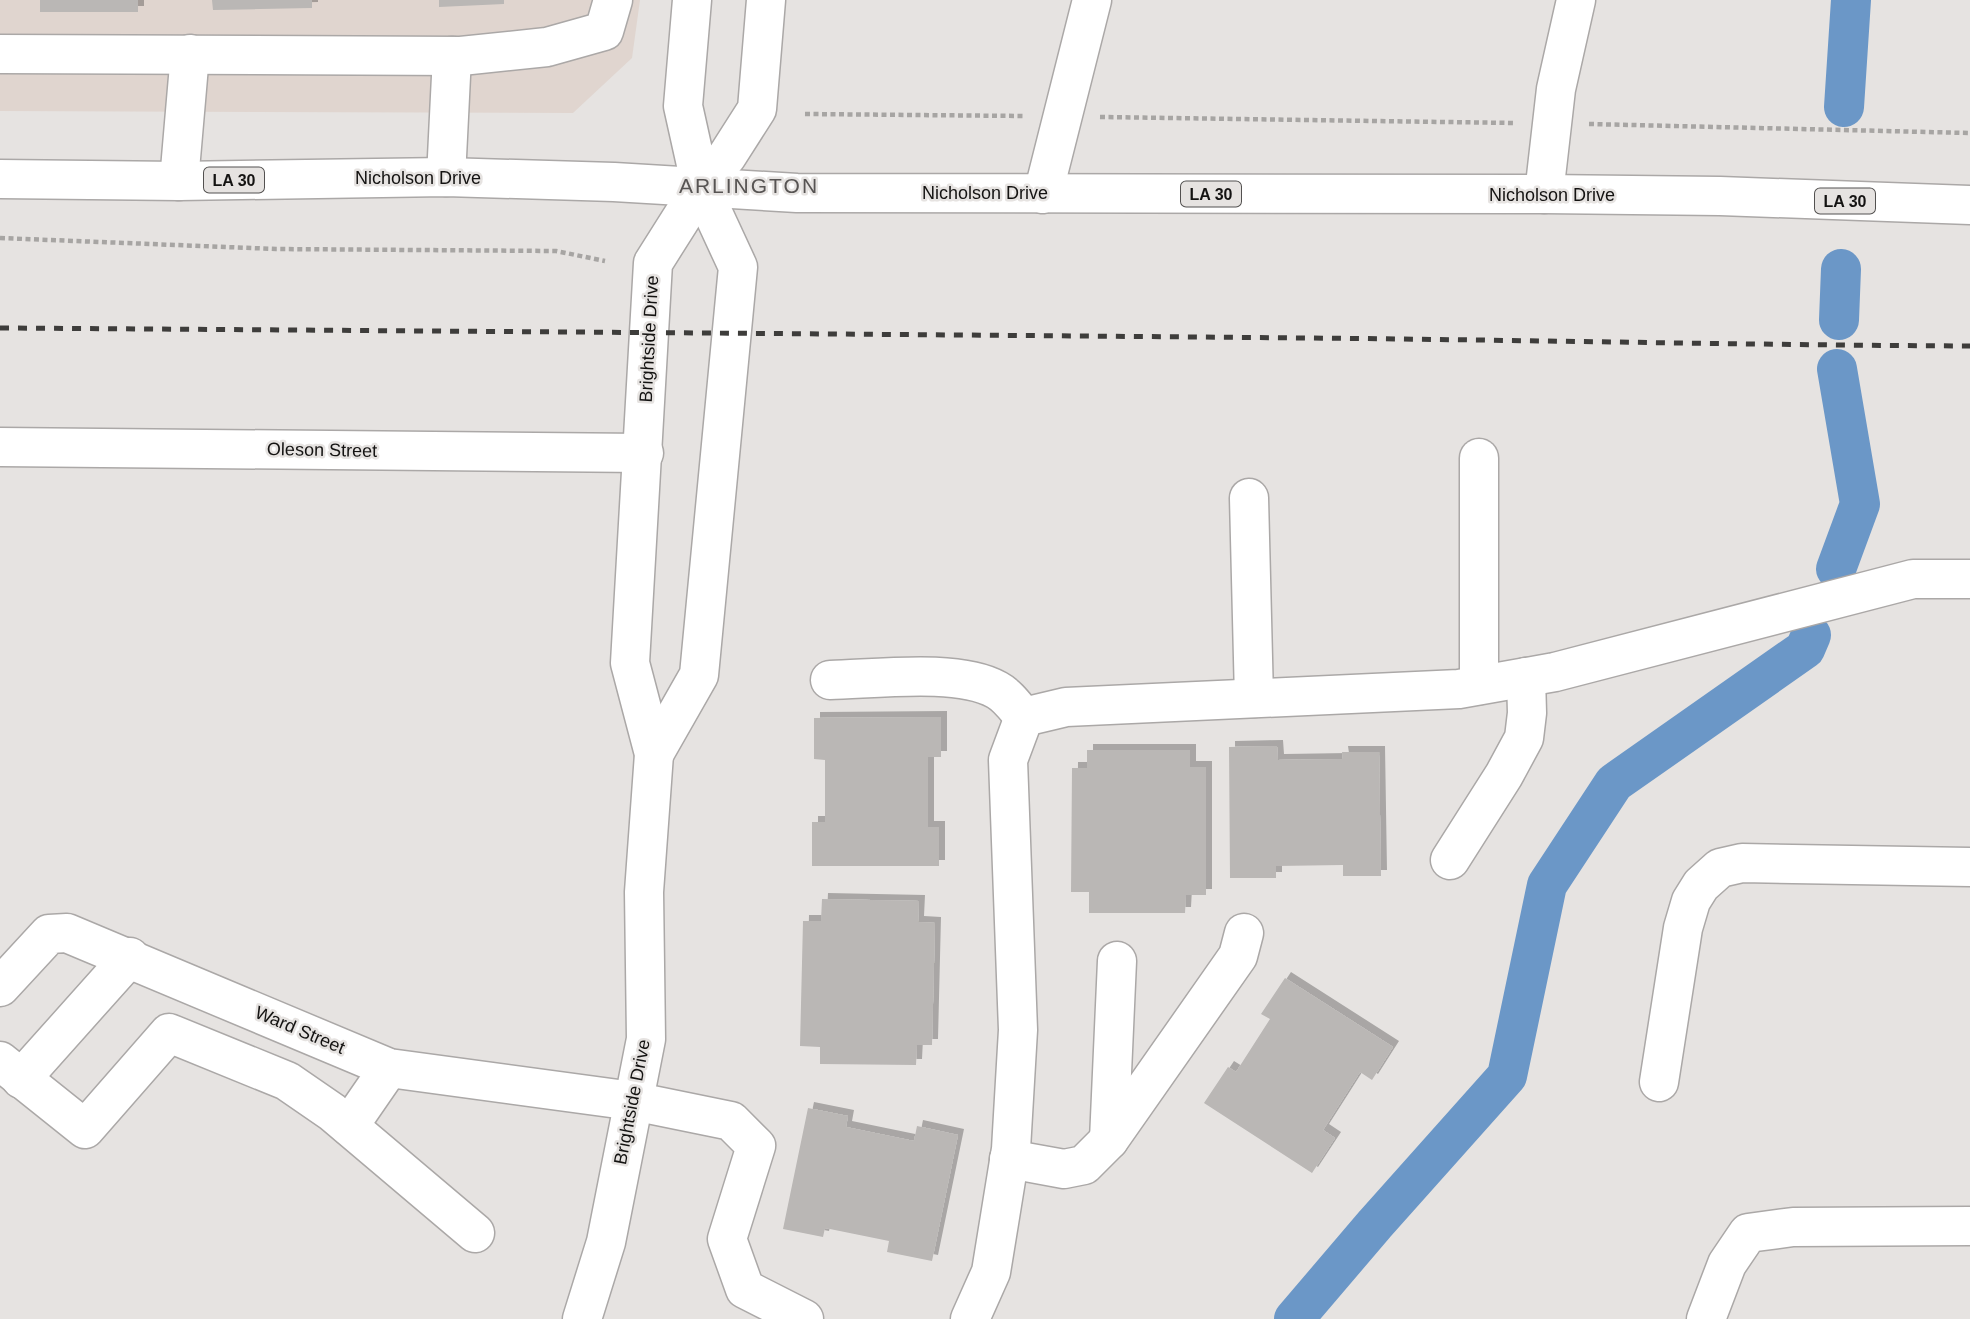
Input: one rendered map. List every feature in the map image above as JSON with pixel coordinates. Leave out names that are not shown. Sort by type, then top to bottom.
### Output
[{"type":"main road","points":[[0,54],[452,56],[547,47],[604,31],[613,0]]},
{"type":"main road","points":[[692,0],[682,106],[701,187]]},
{"type":"main road","points":[[701,187],[727,156],[757,109],[766,0]]},
{"type":"main road","points":[[1043,194],[1092,0]]},
{"type":"main road","points":[[1544,194],[1556,89],[1576,0]]},
{"type":"main road","points":[[179,181],[190,54]]},
{"type":"main road","points":[[446,177],[452,56]]},
{"type":"main road","name":"Nicholson Drive","points":[[0,179],[179,181],[446,177],[797,193],[1544,194],[1720,196],[1970,205]]},
{"type":"main road","name":"Brightside Drive","points":[[582,1319],[606,1242],[646,1038],[644,892],[654,754],[630,663],[653,263],[701,187]]},
{"type":"main road","name":"Brightside Drive","points":[[654,754],[699,675],[738,267],[701,187]]},
{"type":"main road","name":"Oleson Street","points":[[0,447],[644,453]]},
{"type":"main road","points":[[1479,458],[1479,685]]},
{"type":"main road","points":[[1250,498],[1254,698]]},
{"type":"main road","points":[[1024,717],[1066,707],[1459,689],[1568,668],[1913,579],[1970,579]]},
{"type":"main road","points":[[830,680],[952,677],[984,683],[1001,692],[1024,717]]},
{"type":"main road","points":[[1450,860],[1524,738],[1527,713],[1525,677]]},
{"type":"main road","points":[[970,1319],[991,1272],[1009,1159],[1018,1030],[1008,760],[1024,717]]},
{"type":"main road","points":[[1659,1082],[1687,914],[1701,885],[1720,868],[1742,863],[1970,867]]},
{"type":"main road","name":"Ward Street","points":[[0,987],[48,934],[67,933],[130,957],[389,1068],[633,1101],[731,1121],[756,1146],[727,1239],[746,1289],[797,1318]]},
{"type":"main road","points":[[1009,1159],[1064,1169],[1084,1165],[1109,1140],[1238,956],[1244,933]]},
{"type":"main road","points":[[130,957],[11,1070],[85,1129],[169,1033],[287,1081],[349,1126],[475,1233]]},
{"type":"main road","points":[[1109,1140],[1117,961]]},
{"type":"main road","points":[[349,1126],[389,1068]]},
{"type":"main road","points":[[1706,1319],[1727,1264],[1748,1233],[1793,1227],[1970,1226]]},
{"type":"path","points":[[805,114],[1031,117]]},
{"type":"path","points":[[1092,117],[1520,123]]},
{"type":"path","points":[[1586,124],[1970,133]]},
{"type":"path","points":[[0,238],[276,249],[556,251],[605,261]]},
{"type":"shaded area","points":[[0,0],[640,0],[632,58],[573,113],[0,111]]},
{"type":"building","points":[[40,0],[138,0],[138,12],[40,12]]},
{"type":"building","points":[[212,0],[312,0],[312,8],[213,10]]},
{"type":"building","points":[[439,0],[504,0],[504,4],[439,7]]},
{"type":"building","points":[[941,717],[941,757],[928,757],[928,827],[939,827],[939,866],[812,866],[812,822],[825,822],[825,760],[814,759],[814,718]]},
{"type":"building","points":[[1277,746],[1278,760],[1343,759],[1342,752],[1379,752],[1381,876],[1343,876],[1343,865],[1276,866],[1276,878],[1230,878],[1229,747]]},
{"type":"building","points":[[1087,750],[1190,750],[1190,767],[1206,767],[1206,895],[1186,895],[1185,913],[1089,913],[1089,892],[1071,892],[1072,768],[1087,768]]},
{"type":"building","points":[[822,899],[919,901],[918,922],[935,923],[932,1045],[917,1045],[916,1065],[820,1064],[820,1047],[800,1046],[803,921],[821,921]]},
{"type":"building","points":[[1285,978],[1393,1047],[1372,1080],[1360,1072],[1323,1130],[1335,1138],[1312,1173],[1204,1103],[1228,1067],[1236,1072],[1270,1019],[1261,1014]]},
{"type":"building","points":[[808,1108],[848,1116],[846,1127],[914,1141],[917,1126],[958,1135],[932,1261],[887,1252],[889,1241],[825,1228],[823,1237],[783,1229]]},
{"type":"waterway","points":[[1844,107],[1851,0]]},
{"type":"waterway","points":[[1839,320],[1841,269]]},
{"type":"waterway","points":[[1836,569],[1860,504],[1837,369]]},
{"type":"waterway","points":[[1294,1319],[1507,1076],[1547,885],[1614,783],[1805,649],[1811,635]]},
{"type":"railway","points":[[0,328],[1970,346]]},
{"type":"district","name":"ARLINGTON","points":[[749,185]]}]
